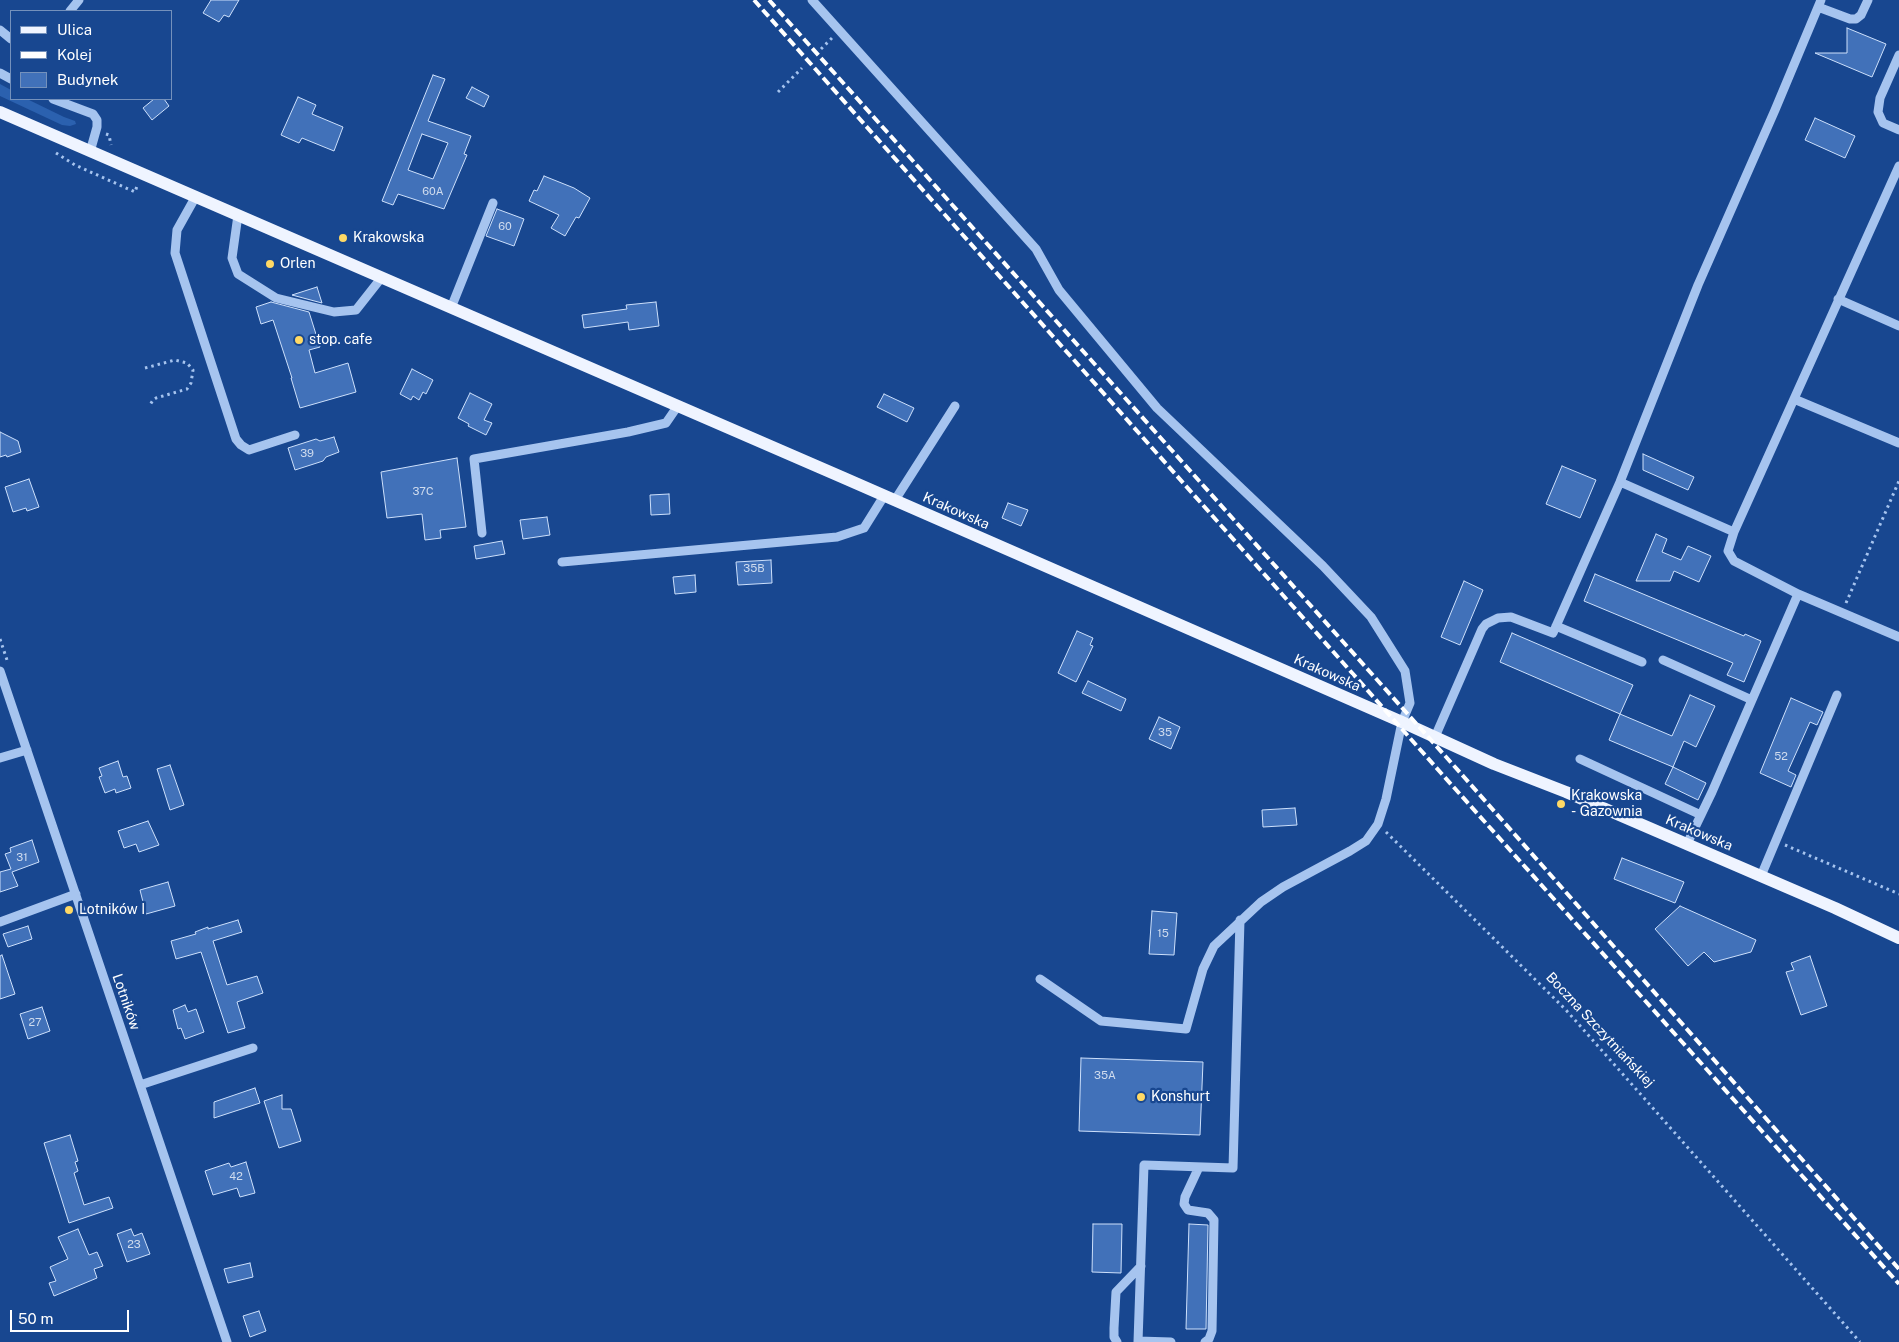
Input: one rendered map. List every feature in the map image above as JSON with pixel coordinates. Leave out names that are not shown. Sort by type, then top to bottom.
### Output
[{"type":"main road","name":"Krakowska","points":[[0,112],[890,498],[1494,764],[1566,792],[1899,938]]},
{"type":"street","points":[[71,10],[79,0]]},
{"type":"street","points":[[812,0],[1036,249],[1059,290],[1157,408],[1323,566],[1371,617],[1405,671],[1410,703],[1402,722],[1386,799],[1378,824],[1366,841],[1350,852],[1283,887],[1260,902],[1214,946],[1206,961],[1186,1028],[1101,1021],[1040,979]]},
{"type":"street","points":[[1435,737],[1482,629],[1486,624],[1498,618],[1511,617],[1553,633],[1620,482],[1698,285],[1775,110],[1819,3],[1850,18],[1856,18],[1861,15],[1868,0]]},
{"type":"street","points":[[0,30],[10,38]]},
{"type":"street","points":[[1899,55],[1880,98],[1878,112],[1883,122],[1899,130]]},
{"type":"street","points":[[56,100],[93,114],[97,120],[90,152]]},
{"type":"street","points":[[1899,166],[1734,532],[1728,551],[1730,557],[1798,594],[1899,637]]},
{"type":"street","points":[[196,196],[176,230],[175,253],[236,439],[249,450],[295,435]]},
{"type":"street","points":[[451,308],[493,203]]},
{"type":"street","points":[[238,215],[232,258],[238,274],[276,298],[334,312],[356,310],[382,277]]},
{"type":"street","points":[[1838,299],[1899,326]]},
{"type":"street","points":[[1794,399],[1899,444]]},
{"type":"street","points":[[562,562],[837,537],[864,528],[890,498],[955,406]]},
{"type":"street","points":[[482,533],[474,459],[628,432],[666,423],[677,407]]},
{"type":"street","points":[[1620,482],[1734,532]]},
{"type":"street","points":[[1687,844],[1798,594]]},
{"type":"street","points":[[1556,626],[1642,662]]},
{"type":"street","points":[[1663,660],[1752,700]]},
{"type":"street","name":"Lotników","points":[[0,673],[227,1342]]},
{"type":"street","points":[[1761,876],[1837,695]]},
{"type":"street","points":[[0,758],[27,750]]},
{"type":"street","points":[[1580,759],[1701,815]]},
{"type":"street","points":[[0,922],[76,894]]},
{"type":"street","points":[[1171,1342],[1138,1341],[1144,1165],[1234,1168],[1240,920]]},
{"type":"street","points":[[140,1085],[253,1048]]},
{"type":"street","points":[[1199,1167],[1185,1197],[1184,1204],[1188,1210],[1208,1213],[1214,1220],[1212,1331],[1209,1340],[1205,1342]]},
{"type":"street","points":[[1117,1342],[1114,1336],[1116,1292],[1141,1266]]},
{"type":"path","points":[[778,92],[802,68]]},
{"type":"path","points":[[145,368],[176,360],[187,363],[193,370],[191,383],[187,389],[156,398],[150,405]]},
{"type":"path","points":[[1842,612],[1899,481]]},
{"type":"path","name":"Boczna Szczytniańskiej","points":[[1378,824],[1566,1010],[1860,1342]]},
{"type":"path","points":[[1799,851],[1899,894]]},
{"type":"shaded area","points":[[0,84],[10,89],[10,100],[29,100],[75,121],[76,124],[70,126],[62,125],[0,96]]},
{"type":"building","points":[[211,0],[239,0],[229,17],[224,15],[219,22],[203,13]]},
{"type":"building","points":[[1847,28],[1886,44],[1872,77],[1815,53],[1847,53]]},
{"type":"building","points":[[433,75],[445,79],[428,121],[471,136],[464,154],[467,155],[444,209],[398,194],[393,205],[382,201]],"holes":[[[422,134],[448,143],[433,179],[408,170]]]},
{"type":"building","points":[[472,87],[489,96],[484,107],[466,98]]},
{"type":"building","points":[[298,97],[316,105],[312,114],[343,127],[334,151],[302,138],[299,143],[281,135]]},
{"type":"building","points":[[153,100],[165,100],[169,106],[152,120],[143,108]]},
{"type":"building","points":[[1815,118],[1855,136],[1845,158],[1805,140]]},
{"type":"building","points":[[544,176],[574,188],[590,198],[579,218],[576,217],[565,236],[551,228],[559,215],[529,201],[534,190],[537,191]]},
{"type":"building","points":[[497,209],[524,219],[514,246],[486,236]]},
{"type":"building","points":[[317,287],[322,303],[292,295]]},
{"type":"building","points":[[271,302],[309,312],[320,347],[309,350],[315,373],[348,363],[356,392],[300,408],[273,320],[261,324],[256,307]]},
{"type":"building","points":[[656,302],[659,326],[629,330],[628,322],[584,328],[582,315],[627,309],[626,305]]},
{"type":"building","points":[[412,369],[433,380],[426,394],[423,392],[419,400],[413,396],[411,400],[400,394]]},
{"type":"building","points":[[470,393],[492,404],[484,420],[492,423],[486,435],[468,426],[469,424],[458,418]]},
{"type":"building","points":[[884,394],[914,408],[907,422],[877,407]]},
{"type":"building","points":[[0,432],[18,441],[21,452],[7,457],[6,455],[0,457]]},
{"type":"building","points":[[334,437],[339,452],[326,457],[323,461],[295,470],[288,448],[316,439],[320,441]]},
{"type":"building","points":[[1643,454],[1694,477],[1688,490],[1643,470]]},
{"type":"building","points":[[457,458],[466,527],[440,530],[441,538],[425,540],[422,514],[387,518],[381,472]]},
{"type":"building","points":[[1562,466],[1596,480],[1580,518],[1546,504]]},
{"type":"building","points":[[29,479],[39,507],[27,511],[26,508],[13,512],[5,487]]},
{"type":"building","points":[[669,494],[670,514],[651,515],[650,495]]},
{"type":"building","points":[[1008,503],[1028,510],[1021,526],[1002,518]]},
{"type":"building","points":[[547,517],[550,535],[523,539],[520,520]]},
{"type":"building","points":[[1656,534],[1667,539],[1662,552],[1681,560],[1688,546],[1711,556],[1699,582],[1674,571],[1670,581],[1636,581]]},
{"type":"building","points":[[502,541],[505,554],[476,559],[474,546]]},
{"type":"building","points":[[771,560],[772,583],[738,585],[736,562]]},
{"type":"building","points":[[1595,574],[1744,636],[1745,634],[1761,641],[1744,682],[1727,675],[1733,663],[1584,601]]},
{"type":"building","points":[[695,575],[696,592],[675,594],[673,577]]},
{"type":"building","points":[[1464,581],[1483,590],[1460,645],[1441,637]]},
{"type":"building","points":[[1077,631],[1093,638],[1090,645],[1093,646],[1076,682],[1058,673]]},
{"type":"building","points":[[1512,633],[1633,685],[1620,714],[1500,662]]},
{"type":"building","points":[[1088,681],[1126,699],[1121,711],[1082,693]]},
{"type":"building","points":[[1690,695],[1715,706],[1696,747],[1684,741],[1673,767],[1609,740],[1620,714],[1672,736]]},
{"type":"building","points":[[1791,698],[1823,712],[1817,725],[1810,722],[1788,771],[1796,775],[1791,787],[1760,773]]},
{"type":"building","points":[[1159,717],[1180,727],[1171,749],[1149,739]]},
{"type":"building","points":[[118,761],[123,777],[127,776],[131,788],[116,793],[115,789],[105,793],[99,777],[102,776],[99,768]]},
{"type":"building","points":[[170,765],[184,805],[170,810],[157,769]]},
{"type":"building","points":[[1673,767],[1706,783],[1698,800],[1665,784]]},
{"type":"building","points":[[1295,808],[1297,825],[1263,827],[1262,810]]},
{"type":"building","points":[[148,821],[159,845],[139,852],[136,844],[124,848],[118,831]]},
{"type":"building","points":[[32,840],[39,862],[12,872],[18,886],[0,892],[0,872],[11,869],[5,854],[11,852],[10,848]]},
{"type":"building","points":[[1622,858],[1684,882],[1675,903],[1614,879]]},
{"type":"building","points":[[168,882],[175,906],[146,914],[140,890]]},
{"type":"building","points":[[1680,906],[1756,940],[1751,952],[1714,962],[1704,952],[1688,966],[1655,929]]},
{"type":"building","points":[[1152,911],[1177,913],[1174,955],[1149,954]]},
{"type":"building","points":[[238,920],[242,932],[213,941],[227,985],[257,976],[263,993],[237,1002],[245,1028],[228,1033],[201,952],[176,959],[171,941],[196,934],[195,932],[208,927],[208,929]]},
{"type":"building","points":[[28,926],[32,939],[8,947],[3,934]]},
{"type":"building","points":[[2,955],[15,994],[0,999],[0,956]]},
{"type":"building","points":[[1810,956],[1827,1006],[1801,1015],[1786,972],[1794,970],[1791,963]]},
{"type":"building","points":[[185,1005],[188,1012],[196,1009],[204,1032],[185,1039],[181,1028],[178,1029],[173,1010]]},
{"type":"building","points":[[42,1007],[50,1031],[28,1039],[20,1014]]},
{"type":"building","name":"Konshurt","points":[[1081,1058],[1203,1062],[1200,1135],[1079,1131]]},
{"type":"building","points":[[255,1088],[260,1103],[214,1118],[214,1102]]},
{"type":"building","points":[[282,1095],[282,1109],[291,1109],[301,1141],[279,1148],[264,1101]]},
{"type":"building","points":[[70,1135],[78,1161],[75,1162],[78,1171],[74,1173],[84,1205],[109,1197],[113,1208],[69,1223],[44,1143]]},
{"type":"building","points":[[246,1162],[255,1193],[240,1197],[237,1188],[213,1195],[205,1171],[229,1163],[231,1167]]},
{"type":"building","points":[[1093,1224],[1122,1224],[1121,1273],[1092,1272]]},
{"type":"building","points":[[1189,1224],[1208,1225],[1206,1329],[1186,1329]]},
{"type":"building","points":[[78,1229],[89,1255],[97,1252],[103,1266],[94,1269],[97,1278],[54,1296],[49,1283],[56,1281],[50,1267],[68,1259],[58,1237]]},
{"type":"building","points":[[131,1229],[134,1236],[142,1233],[150,1254],[127,1262],[117,1234]]},
{"type":"building","points":[[250,1263],[253,1277],[228,1283],[224,1269]]},
{"type":"building","points":[[259,1311],[266,1331],[250,1337],[243,1316]]},
{"type":"railway","points":[[754,0],[1441,773],[1899,1284]]},
{"type":"railway","points":[[769,0],[1464,777],[1899,1269]]},
{"type":"place","name":"Krakowska","points":[[343,238]]},
{"type":"place","name":"Orlen","points":[[270,264]]},
{"type":"place","name":"stop. cafe","points":[[299,340]]},
{"type":"place","name":"Krakowska - Gazownia","points":[[1561,804]]},
{"type":"place","name":"Lotników I","points":[[69,910]]},
{"type":"place","name":"Konshurt","points":[[1141,1097]]}]
